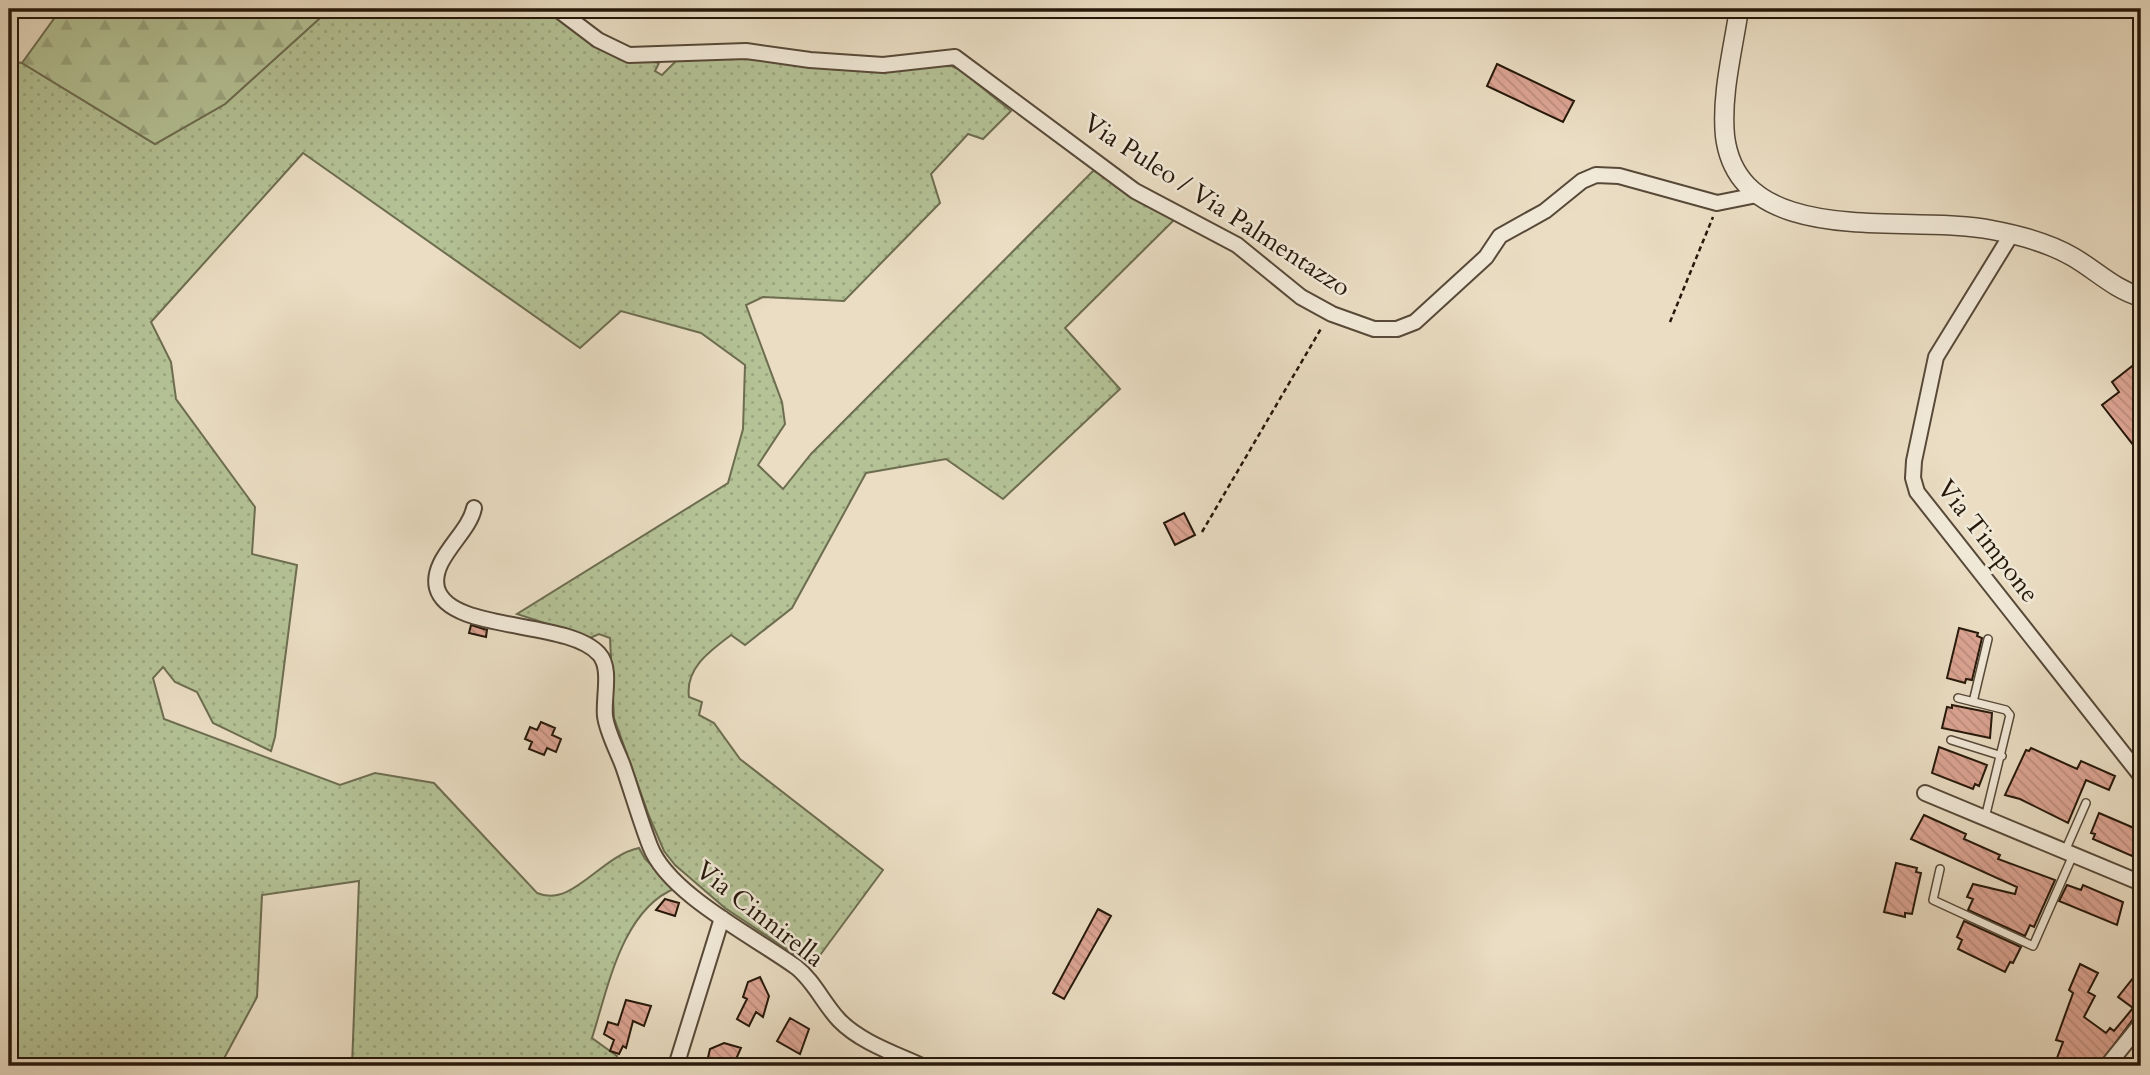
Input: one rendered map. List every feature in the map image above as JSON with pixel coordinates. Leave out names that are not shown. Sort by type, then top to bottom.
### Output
[{"type":"street","name":"Via Puleo / Via Palmentazzo","points":[[557,9],[598,40],[629,55],[746,51],[810,60],[883,65],[955,57],[1125,183],[1237,245],[1328,319],[1374,330],[1397,329],[1415,322],[1486,257],[1500,236],[1545,211],[1582,181],[1596,175],[1619,176],[1716,208],[1757,195]]},
{"type":"street","points":[[1739,9],[1725,100],[1726,138],[1741,179],[1757,195],[1780,209],[1812,217],[1966,226],[2011,235],[2055,248],[2109,284],[2141,297]]},
{"type":"street","name":"Via Timpone","points":[[2011,235],[1936,357],[1914,461],[1913,478],[1917,492],[2141,776]]},
{"type":"street","name":"Via Cinnirella","points":[[474,508],[471,520],[441,564],[437,587],[444,598],[474,618],[506,621],[569,639],[599,653],[605,664],[605,718],[654,856],[684,889],[806,975],[840,1021],[865,1038],[922,1066]]},
{"type":"street","points":[[1925,793],[2141,883]]},
{"type":"street","points":[[676,1066],[722,918]]},
{"type":"street","points":[[2106,1066],[2141,1024]]},
{"type":"lane","points":[[1973,702],[1988,639]]},
{"type":"lane","points":[[1958,698],[2006,710],[2010,715],[1985,817]]},
{"type":"lane","points":[[1951,740],[2001,756]]},
{"type":"lane","points":[[1940,869],[1933,900],[2033,946],[2087,803]]},
{"type":"path","points":[[1670,322],[1716,208]]},
{"type":"path","points":[[1202,532],[1328,319]]},
{"type":"green space","points":[[61,9],[330,9],[225,104],[155,144],[22,63]]},
{"type":"green space","points":[[330,9],[544,9],[601,50],[659,63],[655,71],[662,75],[677,60],[744,56],[941,62],[959,69],[1011,111],[983,139],[968,134],[931,174],[940,203],[844,301],[763,297],[746,305],[782,402],[785,424],[758,465],[783,489],[811,454],[1094,170],[1131,196],[1176,218],[1065,328],[1120,389],[1003,499],[946,459],[866,473],[792,608],[745,645],[731,635],[707,654],[691,677],[689,697],[702,702],[699,715],[714,723],[740,759],[883,870],[812,966],[725,908],[675,865],[664,851],[614,718],[610,638],[599,634],[590,638],[517,614],[728,483],[743,429],[745,365],[701,333],[621,311],[580,348],[303,153],[151,322],[171,362],[176,399],[255,507],[252,554],[297,565],[275,737],[271,751],[213,723],[197,692],[175,682],[163,667],[153,678],[164,719],[340,785],[375,773],[434,783],[537,893],[550,896],[563,893],[625,853],[639,848],[645,859],[676,888],[658,898],[642,913],[611,974],[592,1038],[617,1056],[613,1066],[352,1066],[359,881],[262,895],[257,997],[220,1066],[9,1066],[9,61],[22,63],[155,144],[225,104]]},
{"type":"building","points":[[1497,64],[1574,101],[1563,122],[1487,86]]},
{"type":"building","points":[[2141,359],[2141,455],[2102,405],[2119,392],[2112,382]]},
{"type":"building","points":[[1184,513],[1195,535],[1175,545],[1164,523]]},
{"type":"building","points":[[471,625],[487,630],[486,637],[469,633]]},
{"type":"building","points":[[1959,628],[1978,633],[1977,636],[1982,638],[1972,680],[1966,679],[1965,683],[1947,678]]},
{"type":"building","points":[[1952,705],[1992,713],[1990,738],[1942,728],[1947,707],[1952,708]]},
{"type":"building","points":[[541,722],[555,728],[552,735],[561,739],[556,752],[547,748],[544,755],[529,749],[532,742],[525,739],[530,727],[537,730]]},
{"type":"building","points":[[1939,747],[1987,765],[1979,786],[1975,784],[1973,789],[1932,773]]},
{"type":"building","points":[[2031,748],[2077,769],[2081,761],[2115,776],[2109,790],[2086,780],[2068,823],[2020,799],[2005,795],[2026,750]]},
{"type":"building","points":[[2099,813],[2141,831],[2141,853],[2135,850],[2132,856],[2093,839],[2095,834],[2091,833]]},
{"type":"building","points":[[1924,815],[1966,834],[1964,839],[2000,855],[1998,859],[2055,880],[2034,927],[2030,925],[2025,936],[1968,910],[1973,899],[1967,897],[1973,884],[2015,894],[2017,887],[1911,839]]},
{"type":"building","points":[[1896,863],[1917,868],[1916,872],[1921,873],[1912,914],[1905,913],[1905,917],[1884,912]]},
{"type":"building","points":[[2067,885],[2081,890],[2083,885],[2123,902],[2117,925],[2059,901]]},
{"type":"building","points":[[665,899],[679,903],[675,916],[656,910]]},
{"type":"building","points":[[1098,909],[1111,916],[1064,999],[1053,993]]},
{"type":"building","points":[[1964,921],[2021,947],[2005,972],[1958,949],[1962,940],[1957,937]]},
{"type":"building","points":[[2080,964],[2098,973],[2088,992],[2095,996],[2084,1017],[2106,1033],[2110,1028],[2114,1031],[2133,1008],[2118,997],[2141,968],[2141,1015],[2134,1018],[2098,1066],[2054,1066],[2063,1042],[2056,1040],[2073,993],[2069,990]]},
{"type":"building","points":[[760,977],[769,996],[763,1017],[756,1012],[749,1026],[737,1019],[747,999],[743,997],[748,982]]},
{"type":"building","points":[[626,1000],[651,1006],[644,1026],[633,1021],[626,1048],[623,1046],[619,1054],[610,1051],[614,1040],[604,1034],[608,1022],[618,1025]]},
{"type":"building","points":[[790,1018],[809,1029],[800,1054],[777,1041]]},
{"type":"building","points":[[724,1043],[741,1048],[733,1066],[706,1066],[710,1049]]}]
